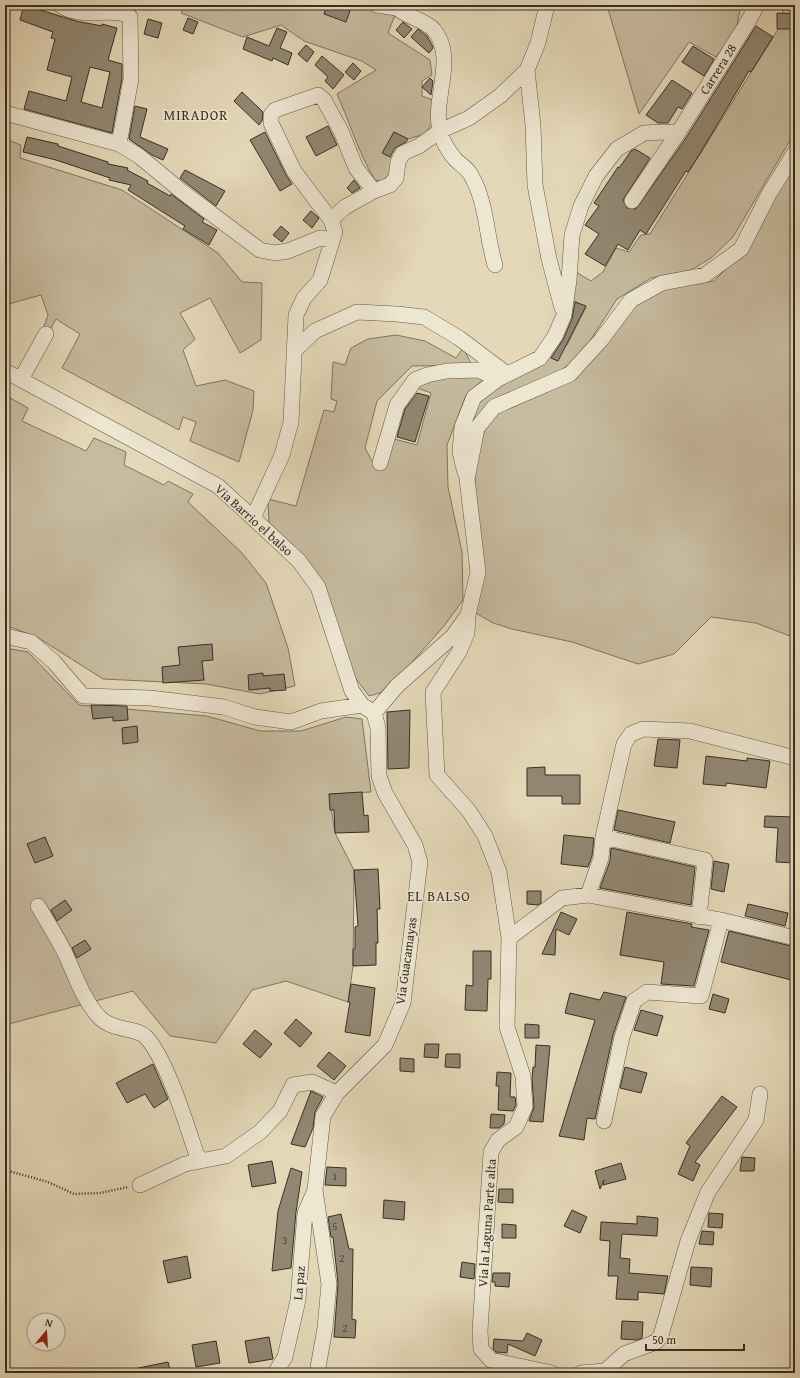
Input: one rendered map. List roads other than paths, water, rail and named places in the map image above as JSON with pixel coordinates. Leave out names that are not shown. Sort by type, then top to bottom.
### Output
[{"type":"street","points":[[60,5],[85,14],[124,13],[130,17],[131,79],[119,144]]},
{"type":"street","points":[[377,5],[397,7],[403,14],[426,23],[434,30],[439,40],[444,59],[439,107],[440,131],[455,159],[471,175],[481,199],[486,215],[490,246],[495,265]]},
{"type":"street","points":[[331,220],[345,207],[374,191],[390,185],[396,178],[398,162],[403,153],[419,146],[440,131],[469,118],[500,96],[527,70],[538,43],[547,5]]},
{"type":"street","name":"Carrera 28","points":[[632,201],[678,133],[746,25],[756,5]]},
{"type":"street","points":[[527,70],[533,125],[535,185],[549,259],[564,315]]},
{"type":"street","points":[[253,518],[282,455],[291,422],[296,315],[304,298],[320,280],[335,232],[331,220],[294,171],[271,123],[272,115],[275,110],[318,95],[324,100],[341,131],[356,168],[374,191]]},
{"type":"street","points":[[5,113],[119,144],[139,156],[231,230],[260,250],[275,253],[288,251],[320,238],[332,240]]},
{"type":"street","points":[[5,636],[31,642],[54,662],[84,696],[150,698],[224,707],[255,717],[291,722],[321,711],[368,709],[397,686],[453,636],[468,615],[478,572],[467,479],[460,452],[462,427],[474,397],[502,377],[540,358],[555,336],[564,315],[569,280],[572,236],[581,206],[596,176],[617,149],[644,134],[663,132],[678,133]]},
{"type":"street","points":[[467,479],[477,428],[494,407],[570,374],[601,340],[631,300],[662,283],[705,275],[741,249],[768,194],[795,152]]},
{"type":"street","points":[[294,351],[316,331],[357,312],[424,317],[459,338],[502,377]]},
{"type":"street","points":[[21,379],[46,334]]},
{"type":"street","points":[[380,463],[397,405],[415,380],[427,375],[448,371],[478,370],[502,377]]},
{"type":"street","name":"Via Barrio el balso","points":[[5,371],[218,486],[253,518],[299,561],[318,587],[352,691],[368,709]]},
{"type":"street","name":"Via la Laguna Parte alta","points":[[468,615],[467,633],[459,652],[433,692],[437,774],[469,811],[485,836],[499,872],[509,938],[507,1027],[523,1076],[525,1107],[516,1127],[498,1140],[491,1152],[480,1331],[481,1349],[491,1360],[552,1373]]},
{"type":"street","name":"Via Guacamayas","points":[[317,1373],[325,1328],[329,1284],[315,1190],[323,1116],[338,1093],[385,1045],[403,1003],[420,862],[415,845],[385,793],[379,776],[378,728],[368,709]]},
{"type":"street","points":[[588,895],[601,858],[603,837],[624,744],[631,734],[643,729],[690,731],[795,758]]},
{"type":"street","points":[[603,837],[705,860],[699,917]]},
{"type":"street","points":[[509,938],[562,898],[588,895],[721,920],[795,938]]},
{"type":"street","points":[[38,906],[64,952],[80,987],[100,1017],[115,1028],[139,1033],[145,1037],[158,1057],[177,1098],[196,1153],[201,1161]]},
{"type":"street","points":[[604,1121],[622,1037],[634,1001],[648,992],[701,996],[721,920]]},
{"type":"street","points":[[140,1185],[184,1164],[226,1156],[260,1132],[280,1111],[293,1085],[312,1082],[338,1093]]},
{"type":"street","points":[[581,1373],[605,1371],[624,1354],[657,1341],[661,1335],[688,1241],[708,1192],[756,1120],[760,1094]]},
{"type":"street","name":"La paz","points":[[275,1373],[285,1357],[298,1300],[305,1213],[315,1190]]},
{"type":"district","name":"MIRADOR","points":[[196,115]]},
{"type":"district","name":"EL BALSO","points":[[439,896]]}]
